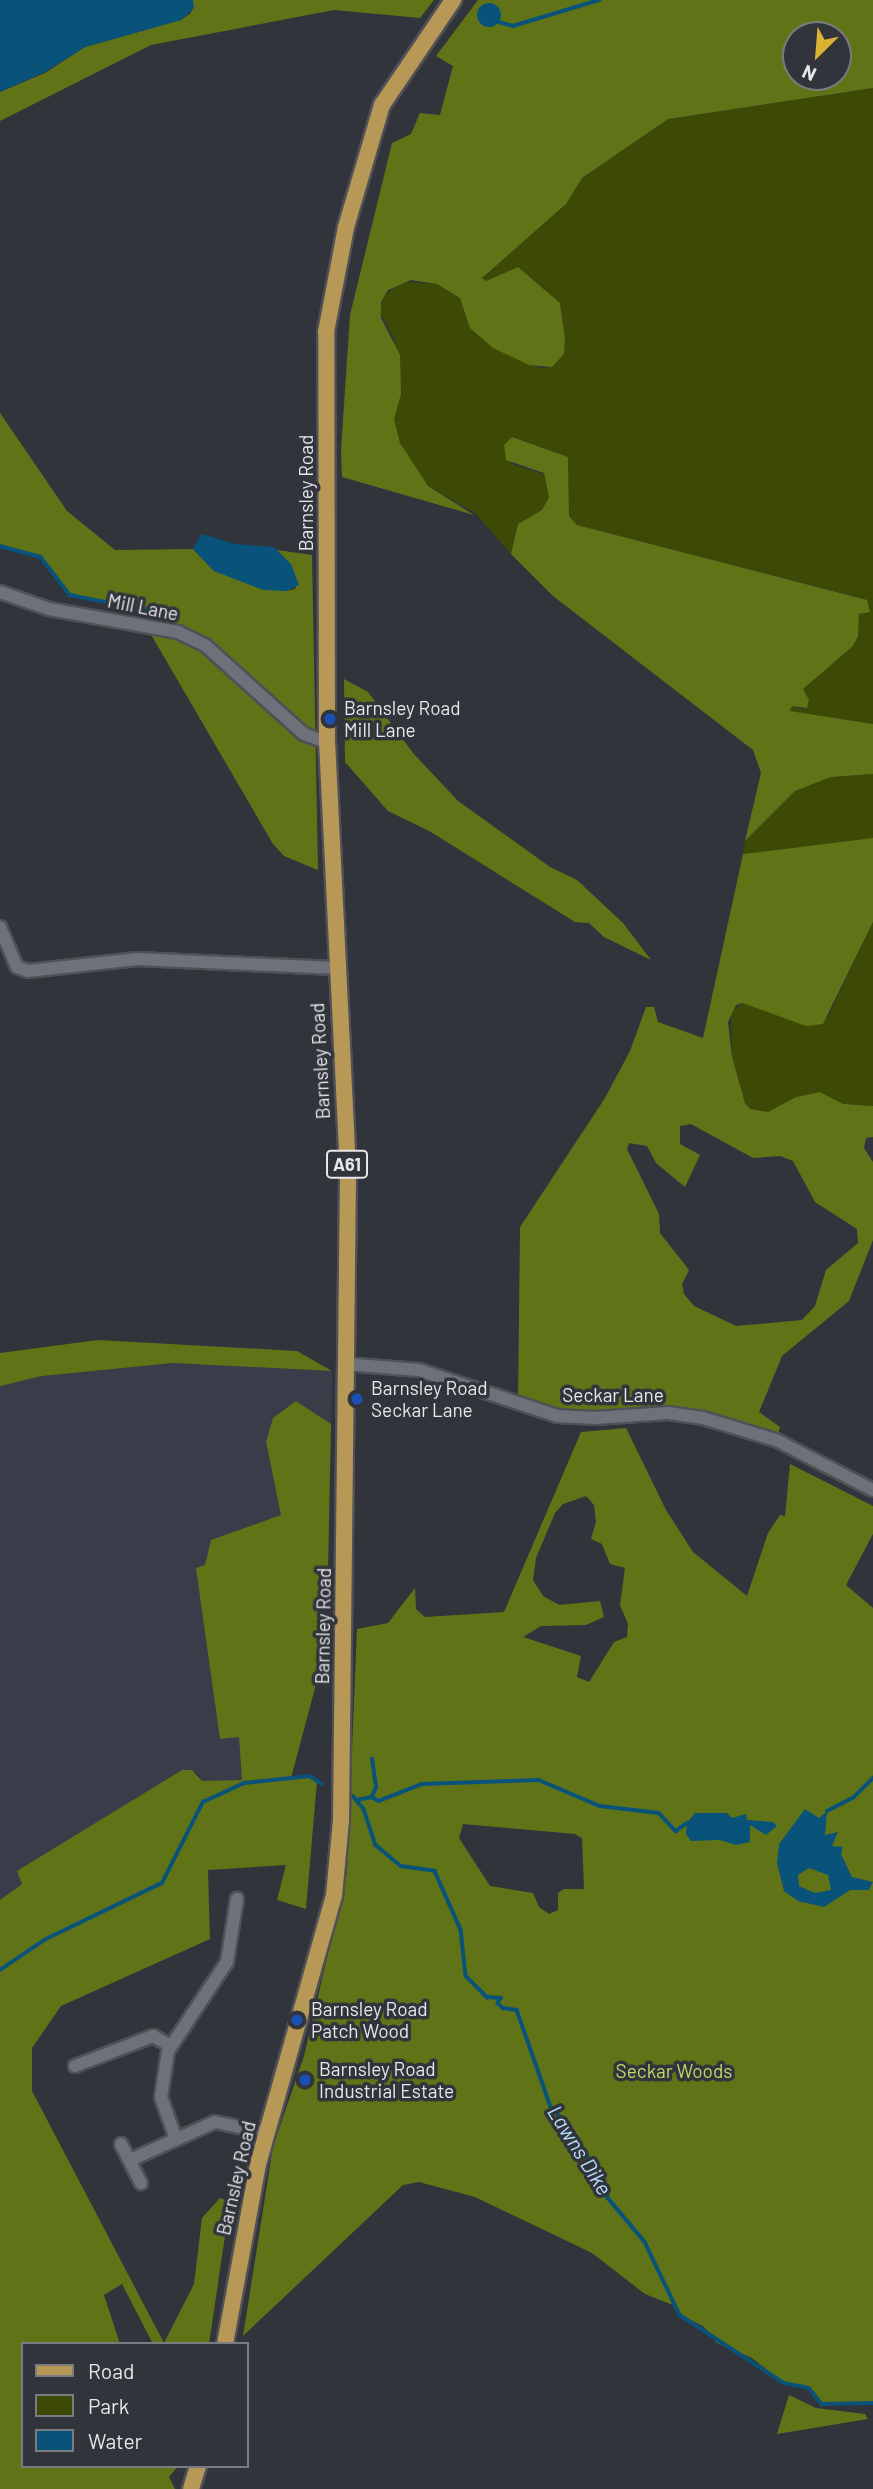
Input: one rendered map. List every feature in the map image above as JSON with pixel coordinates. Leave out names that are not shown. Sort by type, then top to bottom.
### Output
[{"type":"main road","name":"Barnsley Road","points":[[225,2342],[246,2219],[267,2133],[334,1896],[339,1859],[348,1170],[327,743],[327,332],[346,227],[383,105],[453,0]]},
{"type":"main road","points":[[191,2489],[197,2468]]},
{"type":"street","name":"Mill Lane","points":[[0,592],[49,609],[178,632],[205,645],[304,734],[327,743]]},
{"type":"street","points":[[0,926],[17,967],[29,971],[137,959],[336,968]]},
{"type":"street","name":"Seckar Lane","points":[[345,1364],[419,1370],[557,1416],[595,1419],[668,1413],[704,1418],[776,1440],[873,1490]]},
{"type":"street","points":[[176,2139],[161,2092],[171,2046],[227,1962],[237,1899]]},
{"type":"street","points":[[75,2066],[153,2035],[171,2046]]},
{"type":"street","points":[[130,2160],[215,2122],[267,2133]]},
{"type":"street","points":[[121,2144],[141,2183]]},
{"type":"shaded area","points":[[173,1363],[332,1371],[331,1424],[296,1401],[266,1442],[281,1515],[212,1540],[220,1739],[239,1736],[243,1781],[202,1781],[198,1774],[182,1770],[18,1871],[22,1884],[0,1900],[0,1386],[42,1376]]},
{"type":"green space","points":[[193,0],[434,0],[420,18],[334,10],[151,45],[0,121],[0,92],[45,73],[85,47],[181,20],[191,13]]},
{"type":"green space","points":[[478,0],[873,0],[873,88],[668,119],[582,178],[566,204],[482,278],[486,281],[518,267],[560,303],[565,339],[564,354],[552,367],[529,365],[493,348],[470,328],[460,298],[437,284],[411,280],[388,290],[381,302],[381,318],[400,355],[401,394],[394,419],[400,443],[428,486],[474,515],[342,477],[341,450],[350,315],[392,143],[411,134],[420,113],[440,115],[453,66],[436,56]]},
{"type":"green space","points":[[873,88],[873,724],[790,711],[792,706],[803,709],[807,697],[803,689],[853,646],[860,614],[871,608],[861,598],[577,525],[569,516],[568,457],[512,437],[511,464],[544,474],[549,497],[542,510],[518,524],[511,554],[475,513],[428,486],[403,451],[394,426],[395,341],[380,311],[384,296],[402,282],[437,284],[460,298],[470,328],[489,344],[540,368],[552,367],[564,354],[565,339],[560,303],[518,267],[486,281],[482,278],[566,204],[582,178],[668,119]]},
{"type":"green space","points":[[0,413],[67,511],[115,550],[193,549],[214,571],[286,591],[295,589],[298,582],[277,550],[312,555],[318,870],[284,856],[273,844],[146,626],[145,610],[70,595],[41,557],[0,546]]},
{"type":"green space","points":[[512,437],[568,457],[569,516],[577,525],[867,600],[870,612],[859,614],[858,636],[853,646],[803,689],[809,700],[807,708],[792,706],[790,711],[873,724],[873,774],[831,777],[795,791],[745,841],[761,773],[753,750],[553,596],[511,554],[518,524],[542,510],[549,497],[544,473],[506,460],[504,445]]},
{"type":"green space","points":[[344,679],[368,692],[413,753],[458,801],[550,867],[577,880],[623,923],[651,960],[604,937],[589,923],[575,922],[431,832],[388,811],[345,762]]},
{"type":"green space","points":[[873,774],[873,838],[743,854],[745,841],[795,791],[831,777]]},
{"type":"green space","points":[[873,838],[873,922],[823,1024],[806,1026],[743,1003],[736,1005],[728,1022],[732,1057],[745,1103],[750,1109],[768,1112],[796,1097],[820,1092],[843,1104],[873,1106],[873,1137],[866,1138],[864,1148],[873,1162],[873,1240],[849,1301],[782,1356],[759,1412],[780,1427],[776,1440],[703,1418],[595,1418],[518,1403],[520,1227],[605,1098],[630,1051],[646,1007],[654,1007],[658,1022],[703,1038],[743,854]],"holes":[[[691,1124],[753,1158],[780,1156],[793,1161],[815,1202],[857,1229],[858,1243],[826,1270],[815,1306],[802,1320],[736,1326],[694,1306],[684,1294],[682,1284],[689,1270],[660,1233],[659,1214],[627,1149],[629,1143],[647,1146],[656,1163],[685,1187],[700,1155],[680,1144],[680,1126]]]},
{"type":"green space","points":[[873,922],[873,1106],[843,1104],[820,1092],[796,1097],[768,1112],[750,1109],[745,1103],[732,1057],[731,1012],[743,1003],[828,1017]]},
{"type":"green space","points":[[98,1340],[297,1351],[332,1371],[173,1363],[42,1376],[0,1386],[0,1353]]},
{"type":"green space","points":[[296,1401],[331,1424],[328,1572],[319,1673],[291,1778],[310,1776],[317,1781],[306,1909],[277,1900],[286,1865],[208,1870],[210,1939],[61,2006],[32,2048],[32,2091],[163,2342],[152,2342],[122,2284],[104,2295],[119,2342],[21,2342],[21,2468],[176,2468],[169,2477],[175,2489],[0,2489],[0,1900],[22,1884],[17,1871],[182,1770],[192,1770],[202,1781],[242,1780],[239,1737],[220,1739],[196,1568],[205,1565],[211,1540],[281,1515],[266,1442],[273,1418]]},
{"type":"green space","name":"Seckar Woods","points":[[626,1428],[666,1510],[693,1552],[747,1596],[768,1533],[780,1515],[785,1516],[790,1464],[873,1506],[873,1534],[846,1585],[873,1608],[873,2403],[822,2404],[809,2388],[784,2383],[752,2358],[717,2343],[703,2326],[680,2315],[678,2307],[645,2294],[592,2253],[475,2197],[419,2182],[403,2185],[243,2336],[273,2147],[304,2056],[347,1873],[357,1629],[388,1623],[415,1588],[416,1609],[425,1617],[504,1612],[581,1432]],"holes":[[[586,1496],[594,1505],[596,1522],[591,1539],[602,1544],[610,1564],[625,1568],[620,1605],[628,1624],[627,1637],[614,1642],[589,1682],[577,1677],[581,1656],[523,1637],[541,1626],[586,1625],[604,1617],[600,1601],[559,1605],[543,1596],[533,1580],[536,1558],[555,1513],[563,1504]],[[463,1824],[575,1834],[582,1838],[584,1889],[564,1889],[558,1893],[558,1910],[549,1914],[539,1907],[533,1893],[490,1886],[459,1838]]]},
{"type":"green space","points":[[220,2198],[230,2202],[209,2342],[165,2342],[194,2284],[202,2218]]},
{"type":"green space","points":[[789,2395],[816,2408],[865,2414],[868,2419],[777,2434]]},
{"type":"water","points":[[0,0],[193,0],[194,8],[181,20],[85,47],[45,72],[0,92]]},
{"type":"water","points":[[489,3],[498,6],[501,15],[498,24],[489,27],[480,24],[477,15],[480,6]]},
{"type":"water","points":[[201,534],[236,544],[274,547],[291,564],[299,585],[286,591],[263,590],[214,571],[193,549]]},
{"type":"water","points":[[805,1809],[819,1818],[827,1811],[825,1835],[838,1832],[832,1846],[843,1847],[841,1854],[852,1877],[873,1882],[869,1890],[850,1890],[824,1907],[798,1901],[784,1891],[777,1863],[779,1844]],"holes":[[[809,1868],[828,1875],[831,1890],[815,1893],[799,1886],[798,1875]]]},
{"type":"water","points":[[695,1813],[727,1813],[732,1818],[746,1814],[747,1820],[773,1822],[777,1826],[766,1835],[750,1825],[750,1842],[736,1845],[720,1840],[691,1841],[686,1834],[687,1823]]},
{"type":"waterway","points":[[499,22],[513,26],[599,0]]},
{"type":"waterway","points":[[0,546],[41,557],[70,595],[145,610],[153,605]]},
{"type":"waterway","points":[[372,1759],[376,1787],[372,1797]]},
{"type":"waterway","name":"Lawns Dike","points":[[0,1970],[46,1939],[162,1883],[203,1802],[244,1783],[310,1776],[322,1784]]},
{"type":"waterway","points":[[827,1811],[854,1797],[873,1778]]},
{"type":"waterway","points":[[357,1800],[372,1797],[379,1801],[422,1784],[539,1780],[600,1806],[659,1813],[676,1831],[687,1823]]},
{"type":"waterway","name":"Lawns Dike","points":[[353,1796],[364,1809],[376,1845],[401,1866],[435,1871],[461,1930],[466,1976],[487,1997],[501,1998],[498,2003],[503,2008],[517,2010],[551,2107],[570,2127],[607,2188],[608,2198],[645,2242],[680,2315],[784,2383],[809,2388],[822,2404],[873,2403]]},
{"type":"place","name":"Barnsley Road Mill Lane","points":[[330,719]]},
{"type":"place","name":"Barnsley Road Seckar Lane","points":[[357,1399]]},
{"type":"place","name":"Barnsley Road Patch Wood","points":[[297,2020]]},
{"type":"place","name":"Barnsley Road Industrial Estate","points":[[305,2080]]}]
